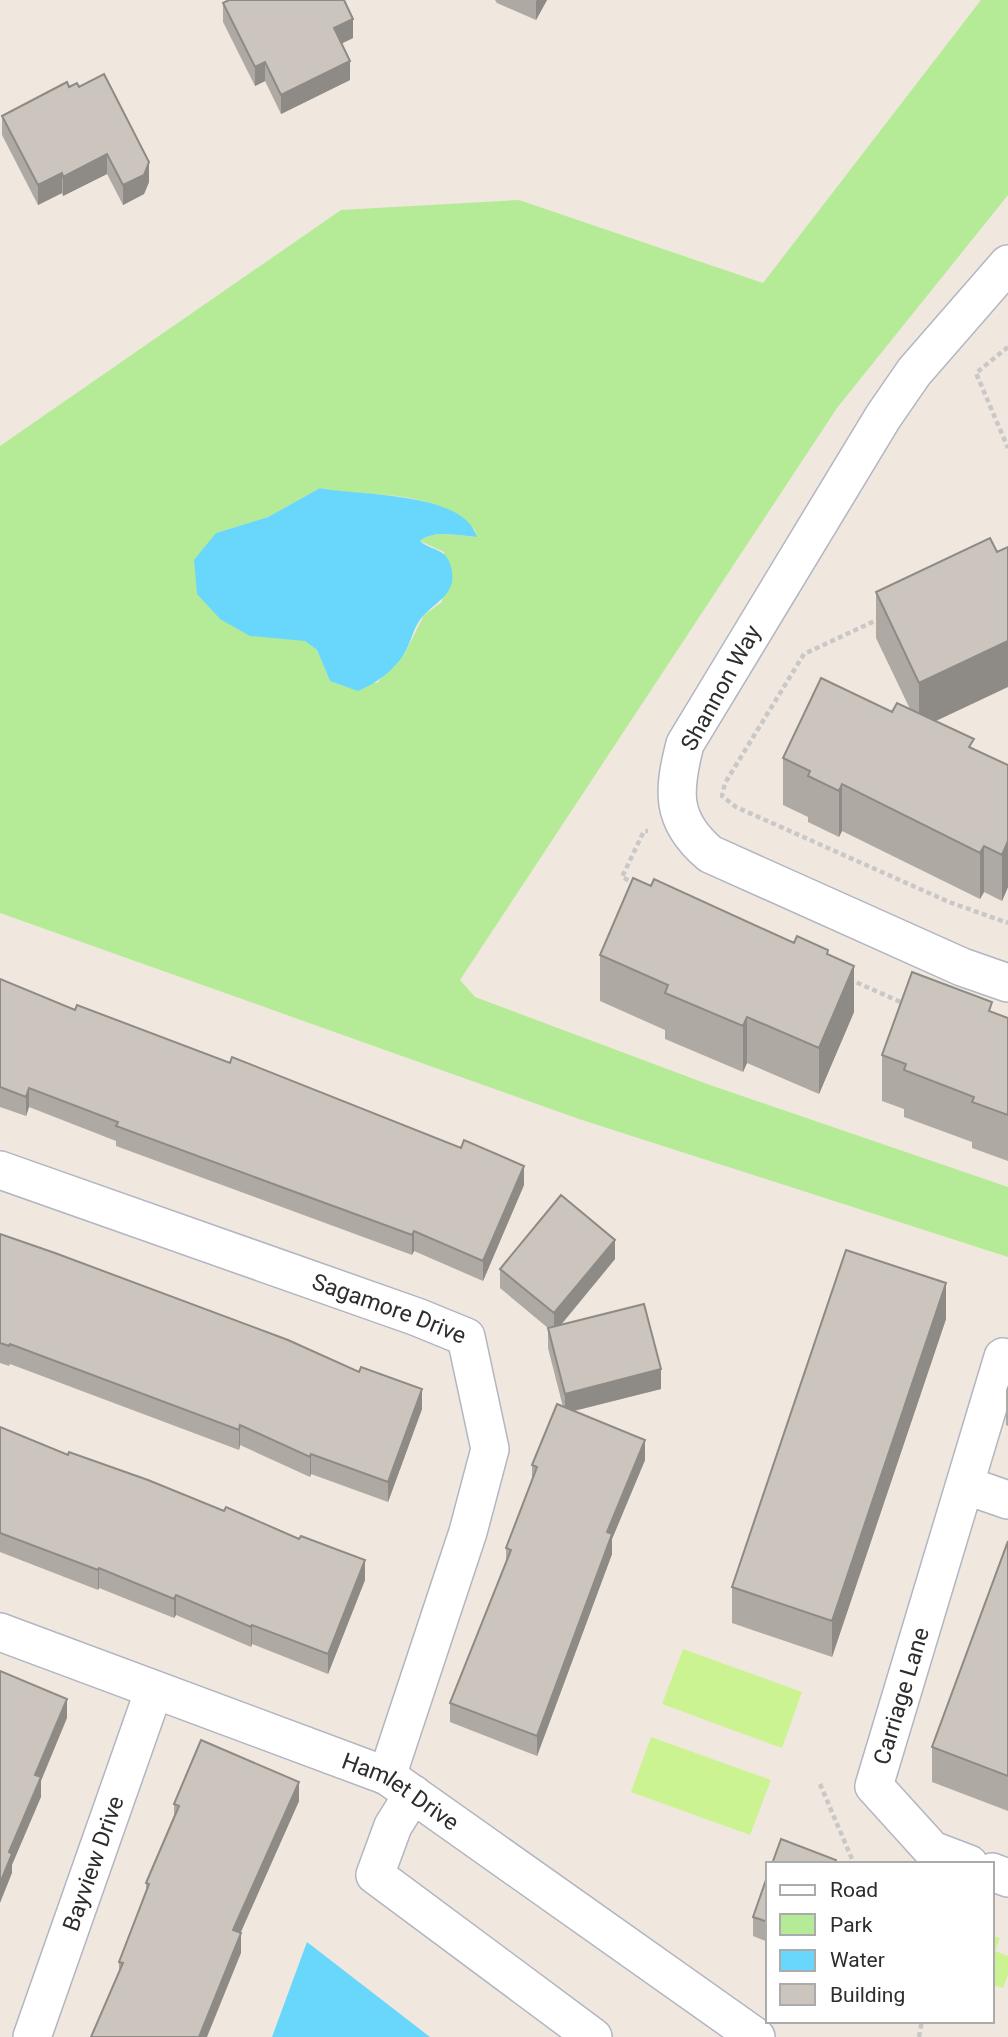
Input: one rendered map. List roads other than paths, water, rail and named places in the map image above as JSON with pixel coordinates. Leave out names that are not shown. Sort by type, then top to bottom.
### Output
[{"type":"street","name":"Shannon Way","points":[[1008,264],[914,372],[891,406],[685,744],[674,786],[682,822],[693,840],[709,854],[962,967],[1008,983]]},
{"type":"street","name":"Sagamore Drive","points":[[0,1170],[404,1312],[467,1337],[490,1449],[400,1785]]},
{"type":"street","name":"Carriage Lane","points":[[964,1862],[932,1850],[874,1786],[1003,1357]]},
{"type":"street","points":[[965,1485],[1008,1500]]},
{"type":"street","name":"Hamlet Drive","points":[[0,1632],[400,1785],[750,2035]]},
{"type":"street","name":"Bayview Drive","points":[[32,2037],[155,1690]]},
{"type":"street","points":[[400,1785],[393,1826],[375,1875],[593,2037]]},
{"type":"water","points":[[320,488],[432,503],[452,511],[468,522],[477,537],[440,534],[420,541],[446,556],[451,567],[452,583],[445,595],[420,619],[404,654],[395,666],[358,691],[330,681],[317,650],[305,641],[250,636],[220,619],[197,594],[194,560],[216,533],[268,517]]},
{"type":"water","points":[[307,1942],[430,2037],[272,2037]]}]
